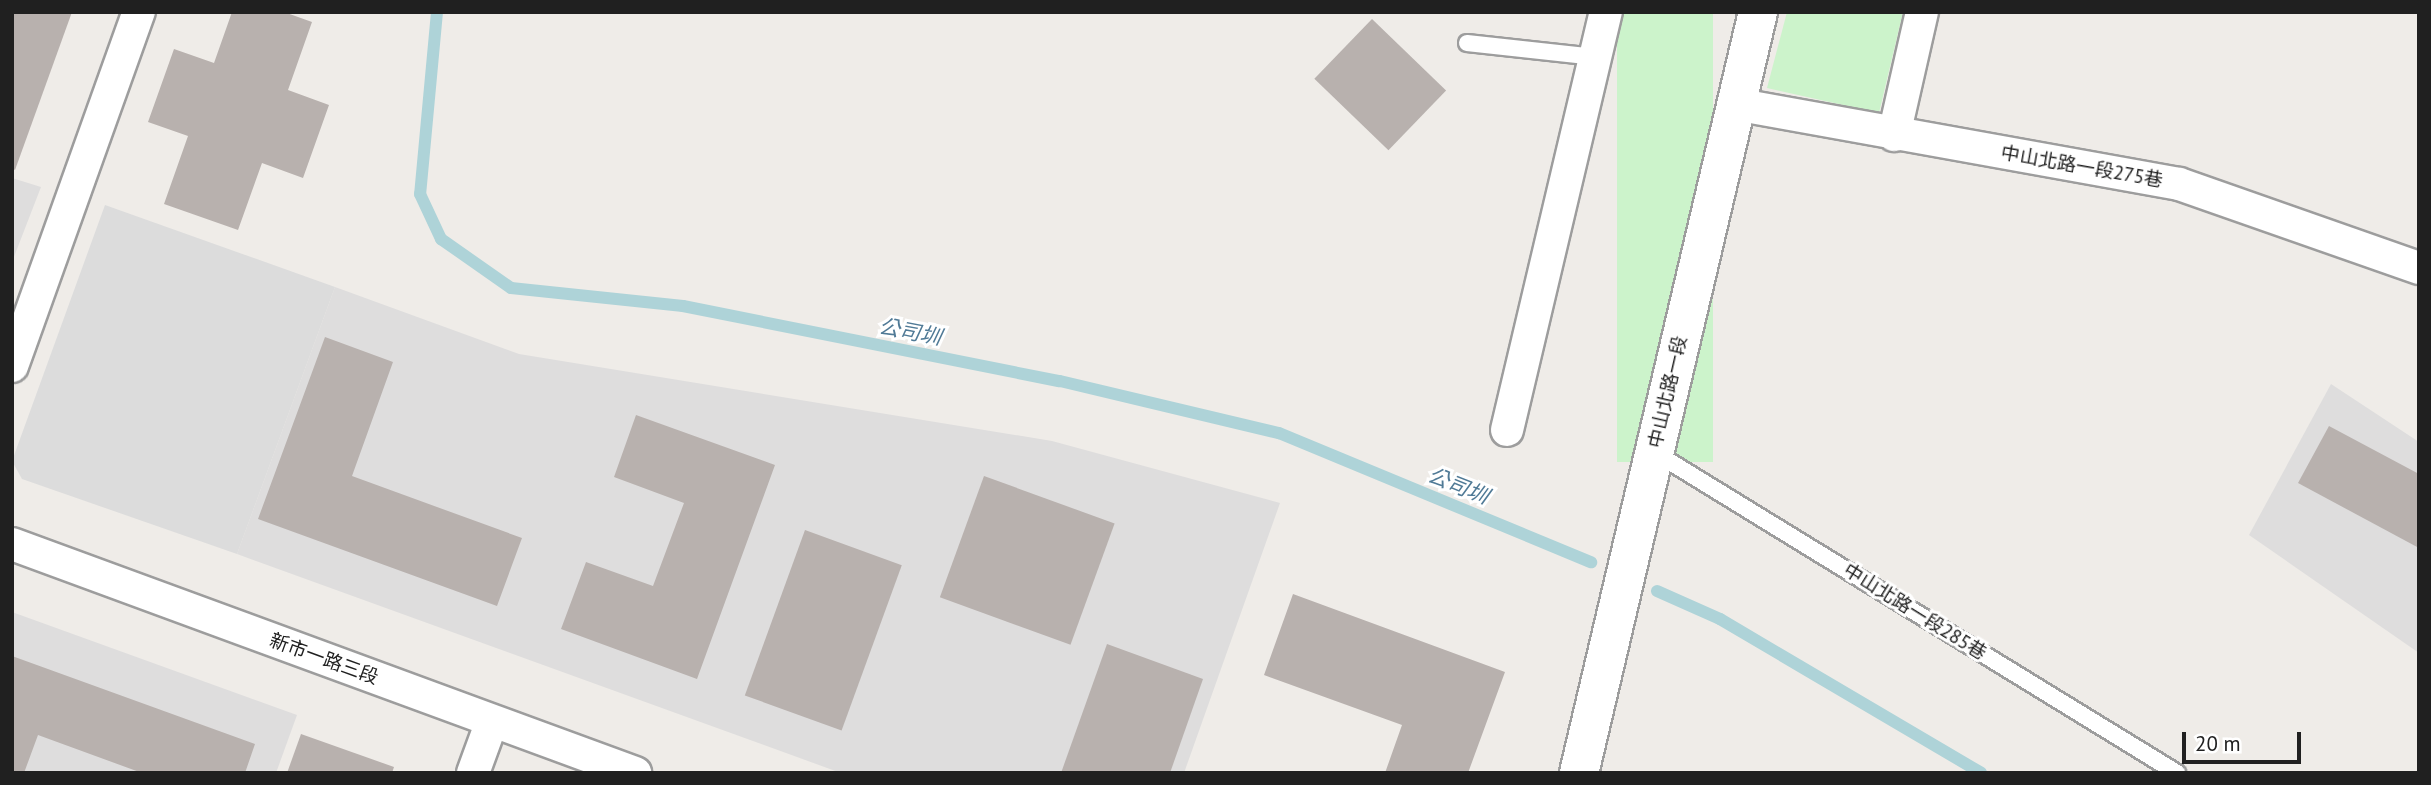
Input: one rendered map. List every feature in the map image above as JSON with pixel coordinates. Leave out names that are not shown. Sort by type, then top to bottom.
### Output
[{"type":"street","points":[[12,366],[139,12]]},
{"type":"street","points":[[1507,430],[1606,12]]},
{"type":"street","name":"中山北路一段","points":[[1579,773],[1758,12]]},
{"type":"street","points":[[1894,135],[1922,12]]},
{"type":"street","name":"中山北路一段275巷","points":[[1735,104],[1894,135],[2179,184],[2419,268]]},
{"type":"street","name":"新市一路三段","points":[[12,544],[635,773]]},
{"type":"street","points":[[473,773],[492,721]]},
{"type":"lane","points":[[1467,43],[1595,57]]},
{"type":"lane","name":"中山北路一段285巷","points":[[1654,452],[2177,773]]},
{"type":"shaded area","points":[[12,178],[41,187],[12,262]]},
{"type":"shaded area","points":[[105,205],[335,287],[237,554],[22,479],[12,461]]},
{"type":"shaded area","points":[[335,287],[519,354],[1052,441],[1280,503],[1184,773],[841,773],[237,554]]},
{"type":"shaded area","points":[[2331,384],[2419,442],[2419,653],[2249,535]]},
{"type":"shaded area","points":[[12,612],[297,715],[276,773],[12,773]]},
{"type":"green space","points":[[1617,12],[1713,12],[1713,462],[1617,462]]},
{"type":"green space","points":[[1787,12],[1903,12],[1879,113],[1767,88]]},
{"type":"building","points":[[12,12],[72,12],[15,170],[12,168]]},
{"type":"building","points":[[232,12],[284,12],[312,22],[288,90],[329,105],[303,178],[262,163],[238,230],[164,204],[188,136],[148,122],[174,49],[214,63]]},
{"type":"building","points":[[1372,19],[1446,91],[1388,150],[1314,79]]},
{"type":"building","points":[[325,337],[393,362],[352,476],[522,538],[497,606],[258,519]]},
{"type":"building","points":[[636,415],[775,465],[697,679],[561,629],[586,562],[653,586],[684,503],[614,477]]},
{"type":"building","points":[[2329,426],[2419,474],[2419,548],[2298,483]]},
{"type":"building","points":[[984,476],[1115,524],[1070,645],[940,597]]},
{"type":"building","points":[[805,530],[902,565],[842,731],[745,695]]},
{"type":"building","points":[[1293,594],[1505,672],[1468,773],[1385,773],[1402,725],[1264,675]]},
{"type":"building","points":[[1107,644],[1203,679],[1170,773],[1061,773]]},
{"type":"building","points":[[12,656],[255,744],[245,773],[142,773],[38,735],[24,773],[12,773]]},
{"type":"building","points":[[301,734],[394,767],[392,773],[287,773]]},
{"type":"waterway","name":"公司圳","points":[[437,12],[420,194],[441,239],[511,288],[683,306],[1060,381],[1279,433],[1591,562]]},
{"type":"waterway","name":"公司圳","points":[[1657,591],[1720,619],[1981,773]]}]
